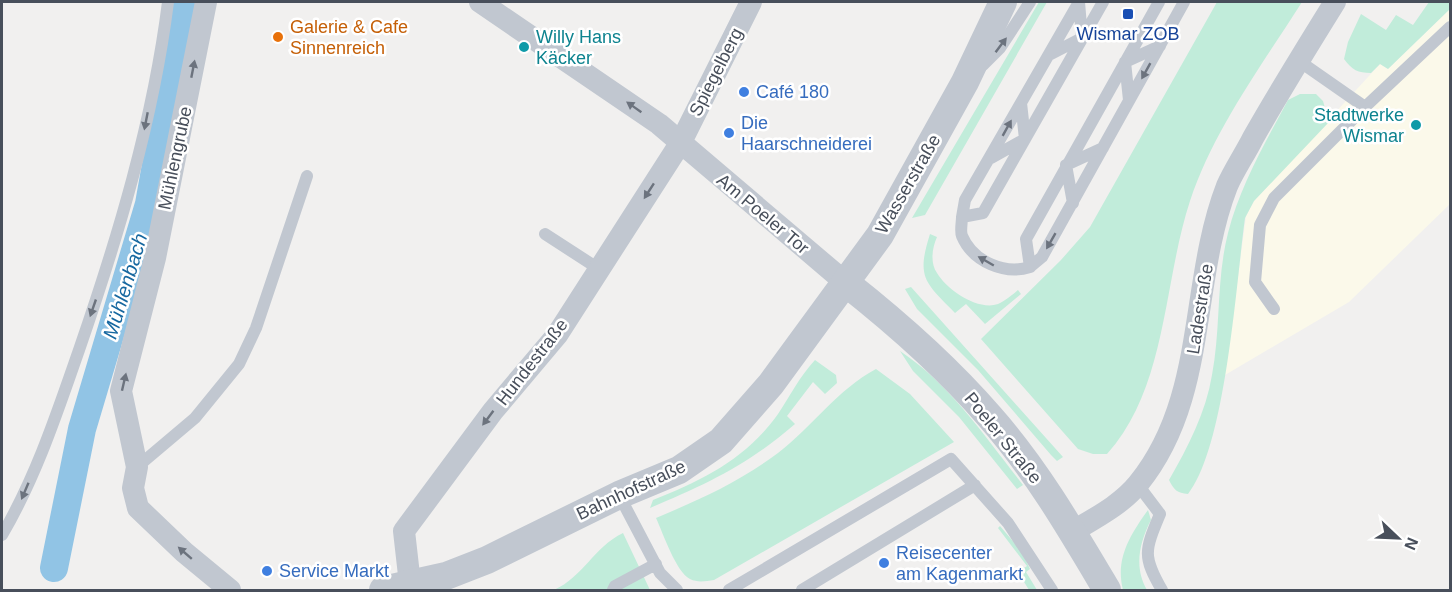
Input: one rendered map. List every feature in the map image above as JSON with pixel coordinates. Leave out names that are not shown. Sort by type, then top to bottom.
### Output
[{"type":"street","name":"Mühlengrube","points":[[206,2],[155,258],[121,391],[137,467],[133,488],[138,508],[184,552],[230,591]]},
{"type":"street","name":"Am Poeler Tor","points":[[481,2],[632,104],[681,142],[846,283]]},
{"type":"street","name":"Spiegelberg","points":[[681,142],[751,2]]},
{"type":"street","name":"Wasserstraße","points":[[846,283],[880,235],[965,82],[1003,2]]},
{"type":"street","name":"Ladestraße","points":[[1072,532],[1110,509],[1138,485],[1160,453],[1180,409],[1190,369],[1213,228],[1228,184],[1335,2]]},
{"type":"street","name":"Hundestraße","points":[[397,587],[404,531],[493,411],[557,335],[681,142]]},
{"type":"street","name":"Bahnhofstraße","points":[[397,587],[446,576],[487,560],[619,495],[679,470],[721,441],[771,384],[846,283]]},
{"type":"street","name":"Poeler Straße","points":[[846,283],[907,332],[989,415],[1072,532],[1107,591]]},
{"type":"lane","name":"Mühlengrube","points":[[2,535],[25,493],[115,245],[142,138],[168,2]]},
{"type":"lane","name":"Wasserstraße","points":[[965,82],[1000,48],[1030,2]]},
{"type":"lane","points":[[1079,2],[1082,38]]},
{"type":"lane","points":[[1079,2],[966,200],[961,235],[973,252],[990,264],[1007,270],[1030,267],[1042,257],[1184,2]]},
{"type":"lane","points":[[962,217],[983,213],[1103,2]]},
{"type":"lane","points":[[1030,267],[1026,239],[1159,2]]},
{"type":"lane","points":[[1274,309],[1255,282],[1260,225],[1274,198],[1365,107],[1450,27]]},
{"type":"lane","points":[[1049,55],[1082,38]]},
{"type":"lane","points":[[1125,62],[1160,46]]},
{"type":"lane","points":[[1299,61],[1365,107]]},
{"type":"lane","points":[[1125,62],[1129,100]]},
{"type":"lane","points":[[1021,103],[1025,139]]},
{"type":"lane","points":[[990,158],[1025,139]]},
{"type":"lane","points":[[1066,165],[1103,148]]},
{"type":"lane","points":[[1066,165],[1073,203]]},
{"type":"lane","points":[[137,467],[195,418],[239,364],[256,328],[307,177]]},
{"type":"lane","points":[[545,234],[599,269]]},
{"type":"lane","points":[[729,591],[951,459],[1008,522],[1052,591]]},
{"type":"lane","points":[[802,591],[975,485]]},
{"type":"lane","points":[[1138,485],[1160,514],[1148,543],[1148,566],[1162,591]]},
{"type":"lane","points":[[619,495],[656,564],[677,591]]},
{"type":"lane","points":[[613,591],[615,586],[656,564]]},
{"type":"shaded area","points":[[1450,9],[1450,204],[1349,302],[1225,375],[1246,216],[1254,201],[1380,64],[1388,69]]},
{"type":"green space","points":[[1039,2],[1047,2],[925,215],[912,218]]},
{"type":"green space","points":[[1217,2],[1302,2],[1240,98],[1212,148],[1190,201],[1181,233],[1153,367],[1141,398],[1127,428],[1107,454],[1093,454],[1078,449],[981,339],[1061,260],[1090,227]]},
{"type":"green space","points":[[1429,2],[1450,2],[1450,9],[1388,69],[1380,64],[1371,73],[1362,72],[1353,68],[1344,59],[1348,42],[1361,14],[1386,30],[1396,15],[1413,25]]},
{"type":"green space","points":[[1300,94],[1316,94],[1323,101],[1329,122],[1254,201],[1245,218],[1227,362],[1212,440],[1201,471],[1188,494],[1181,493],[1174,489],[1169,480],[1195,429],[1209,389],[1215,357],[1224,251],[1233,216],[1254,165],[1288,100]]},
{"type":"green space","points":[[930,234],[937,237],[932,255],[935,269],[948,286],[964,298],[990,305],[1001,303],[1018,290],[1021,294],[985,324],[966,304],[955,313],[936,294],[926,278],[924,261]]},
{"type":"green space","points":[[911,287],[1063,457],[1057,461],[1051,455],[978,370],[917,309],[905,289]]},
{"type":"green space","points":[[900,351],[935,379],[951,396],[1023,485],[1017,489],[959,417],[913,371]]},
{"type":"green space","points":[[815,360],[836,375],[837,383],[825,394],[813,382],[787,416],[795,424],[761,451],[726,472],[650,508],[653,500],[706,476],[738,456],[752,444],[778,414]]},
{"type":"green space","points":[[876,369],[910,394],[954,442],[714,580],[696,581],[685,575],[675,561],[656,518],[749,473],[790,443],[849,387]]},
{"type":"green space","points":[[1148,510],[1151,520],[1143,538],[1139,564],[1147,590],[1123,590],[1121,568],[1126,548]]},
{"type":"green space","points":[[1000,526],[1022,552],[1030,569],[1026,572],[1037,590],[1029,590],[1018,572],[1027,566],[998,528]]},
{"type":"green space","points":[[623,533],[650,590],[554,590],[573,578],[604,546]]},
{"type":"waterway","name":"Mühlenbach","points":[[54,568],[82,429],[149,204],[185,2]]},
{"type":"place","name":"Wismar ZOB","points":[[1128,14]]},
{"type":"place","name":"Galerie & Cafe Sinnenreich","points":[[278,37]]},
{"type":"place","name":"Willy Hans Käcker","points":[[524,47]]},
{"type":"place","name":"Café 180","points":[[744,92]]},
{"type":"place","name":"Stadtwerke Wismar","points":[[1416,125]]},
{"type":"place","name":"Die Haarschneiderei","points":[[729,133]]},
{"type":"place","name":"Reisecenter am Kagenmarkt","points":[[884,563]]},
{"type":"place","name":"Service Markt","points":[[267,571]]}]
